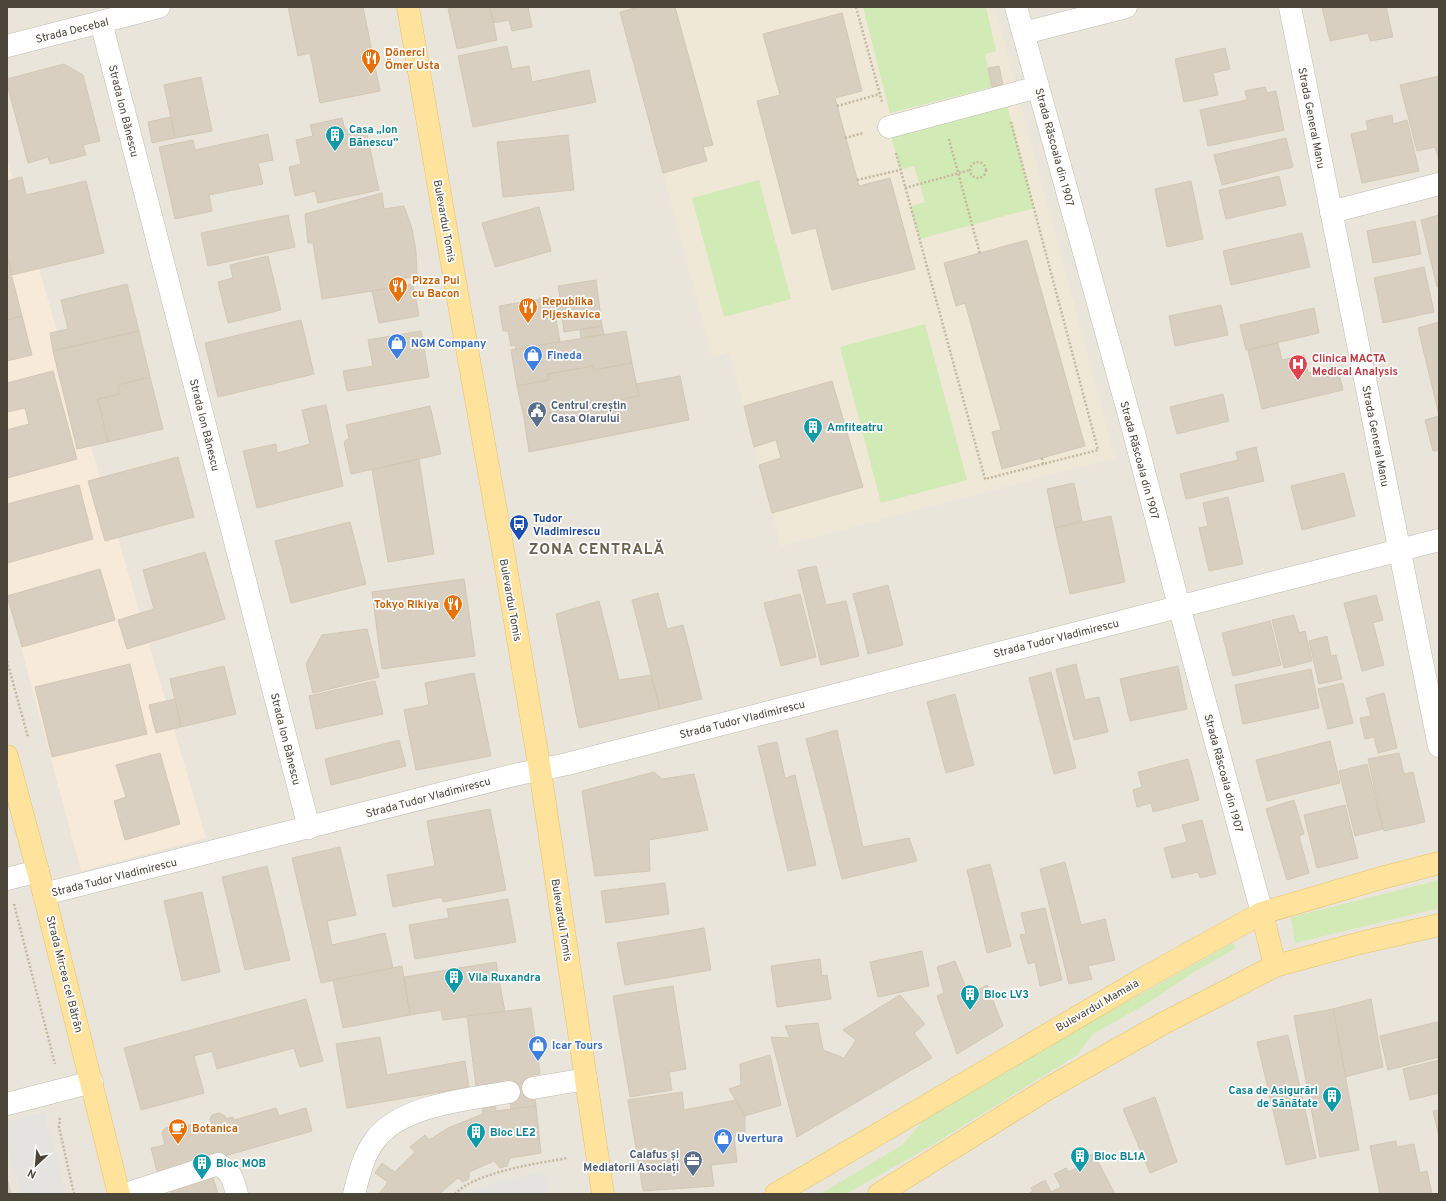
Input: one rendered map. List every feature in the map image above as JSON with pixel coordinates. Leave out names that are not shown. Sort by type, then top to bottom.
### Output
[{"type":"main road","name":"Bulevardul Tomis","points":[[408,7],[540,770],[603,1194]]},
{"type":"main road","name":"Strada Mircea cel Bătrân","points":[[7,756],[44,894],[119,1194]]},
{"type":"main road","name":"Bulevardul Mamaia","points":[[776,1194],[1139,981],[1262,913],[1373,880],[1439,863]]},
{"type":"main road","points":[[1262,913],[1275,966]]},
{"type":"main road","points":[[879,1194],[1049,1088],[1162,1024],[1275,966],[1360,943],[1439,925]]},
{"type":"street","name":"Strada Decebal","points":[[7,46],[159,7]]},
{"type":"street","name":"Strada Răscoala din 1907","points":[[1016,7],[1134,433],[1262,913]]},
{"type":"street","points":[[1024,34],[1126,7]]},
{"type":"street","name":"Strada General Manu","points":[[1290,7],[1439,746]]},
{"type":"street","name":"Strada Ion Bănescu","points":[[101,22],[309,828]]},
{"type":"street","points":[[889,127],[1038,87]]},
{"type":"street","points":[[1331,212],[1439,184]]},
{"type":"street","name":"Strada Tudor Vladimirescu","points":[[44,894],[514,775],[567,764],[1439,540]]},
{"type":"street","points":[[7,879],[38,871]]},
{"type":"street","points":[[533,1088],[586,1079]]},
{"type":"street","points":[[7,1104],[92,1082]]},
{"type":"street","points":[[354,1194],[363,1160],[376,1139],[394,1122],[419,1111],[444,1104],[509,1092]]},
{"type":"street","points":[[126,1194],[218,1164],[226,1168],[231,1174],[237,1194]]},
{"type":"path","points":[[856,7],[985,479],[1098,450],[1005,97]]},
{"type":"path","points":[[837,106],[880,94]]},
{"type":"path","points":[[942,113],[980,254]]},
{"type":"path","points":[[979,161],[984,163],[987,171],[982,177],[976,178],[972,175],[970,170],[972,164],[979,161]]},
{"type":"path","points":[[857,180],[900,170]]},
{"type":"path","points":[[905,188],[970,170]]},
{"type":"path","points":[[1042,458],[1044,464]]},
{"type":"path","points":[[7,879],[56,1068]]},
{"type":"path","points":[[59,1127],[74,1194]]},
{"type":"path","points":[[455,1194],[460,1189],[491,1174],[533,1164],[568,1158]]},
{"type":"shaded area","points":[[7,7],[1439,7],[1439,1194],[7,1194]]},
{"type":"shaded area","points":[[632,7],[995,7],[1115,458],[781,546],[729,352],[712,357],[620,10]]},
{"type":"shaded area","points":[[7,160],[206,838],[81,871],[7,595]]},
{"type":"shaded area","points":[[44,1112],[65,1194],[21,1194],[7,1144],[7,1122]]},
{"type":"shaded area","points":[[544,1171],[548,1194],[468,1194],[502,1180]]},
{"type":"green space","points":[[863,7],[986,7],[996,51],[985,54],[992,87],[890,113]]},
{"type":"green space","points":[[1005,97],[1034,208],[920,239],[910,206],[925,202],[914,166],[900,170],[889,127]]},
{"type":"green space","points":[[759,180],[791,299],[724,317],[692,198]]},
{"type":"green space","points":[[925,324],[967,480],[881,503],[840,347]]},
{"type":"green space","points":[[1439,880],[1439,908],[1295,943],[1291,917]]},
{"type":"green space","points":[[1233,943],[1236,948],[1194,972],[1146,1004],[1093,1034],[1077,1055],[929,1147],[846,1194],[820,1194],[902,1145],[933,1109]]},
{"type":"building","points":[[288,7],[363,7],[380,91],[320,103],[310,53],[298,56]]},
{"type":"building","points":[[456,7],[490,7],[497,40],[457,49],[448,9]]},
{"type":"building","points":[[490,7],[528,7],[532,27],[512,31],[509,20],[493,23]]},
{"type":"building","points":[[638,7],[675,7],[713,145],[703,147],[707,161],[663,173],[620,12]]},
{"type":"building","points":[[1322,7],[1386,7],[1393,37],[1370,41],[1368,33],[1330,41]]},
{"type":"building","points":[[842,13],[862,91],[835,98],[859,186],[890,178],[915,269],[832,290],[816,228],[792,234],[757,101],[780,95],[763,34]]},
{"type":"building","points":[[507,46],[512,69],[529,66],[532,82],[589,70],[596,102],[473,127],[458,56]]},
{"type":"building","points":[[1225,48],[1230,69],[1213,73],[1218,95],[1184,102],[1175,59]]},
{"type":"building","points":[[64,64],[83,75],[100,141],[83,145],[86,155],[50,164],[48,157],[28,163],[7,84],[7,79]]},
{"type":"building","points":[[999,66],[1003,85],[992,87],[988,68]]},
{"type":"building","points":[[1439,76],[1439,160],[1435,147],[1417,151],[1400,85]]},
{"type":"building","points":[[201,77],[212,131],[175,138],[164,85]]},
{"type":"building","points":[[1265,87],[1267,93],[1276,91],[1284,130],[1208,146],[1200,110],[1247,100],[1245,91]]},
{"type":"building","points":[[1392,115],[1393,124],[1407,120],[1419,171],[1362,183],[1351,134],[1368,130],[1366,121]]},
{"type":"building","points":[[171,117],[175,138],[152,143],[148,122]]},
{"type":"building","name":"Casa „Ion Bănescu”","points":[[342,118],[345,130],[365,126],[379,190],[318,203],[315,191],[295,196],[289,167],[301,164],[296,140],[313,136],[310,125]]},
{"type":"building","points":[[268,134],[273,160],[258,163],[263,184],[209,195],[212,211],[175,219],[159,147],[193,140],[195,150]]},
{"type":"building","points":[[568,135],[574,190],[503,197],[497,142]]},
{"type":"building","points":[[1286,138],[1293,167],[1222,185],[1214,155]]},
{"type":"building","points":[[1279,176],[1286,205],[1226,219],[1219,190]]},
{"type":"building","points":[[22,177],[26,195],[86,181],[104,253],[12,275],[7,255],[7,181]]},
{"type":"building","points":[[1191,181],[1203,239],[1167,247],[1155,189]]},
{"type":"building","points":[[382,193],[384,209],[404,206],[412,229],[416,251],[417,276],[396,280],[397,287],[322,299],[313,243],[308,243],[305,214]]},
{"type":"building","points":[[539,207],[551,251],[495,267],[482,223]]},
{"type":"building","points":[[288,215],[295,247],[208,266],[201,233]]},
{"type":"building","points":[[1439,215],[1439,287],[1437,287],[1421,220]]},
{"type":"building","points":[[1415,221],[1421,254],[1373,263],[1367,231]]},
{"type":"building","points":[[1302,233],[1310,267],[1231,285],[1223,251]]},
{"type":"building","points":[[1027,240],[1085,446],[1002,469],[992,432],[1001,430],[965,303],[956,306],[944,263]]},
{"type":"building","points":[[7,255],[12,275],[7,277]]},
{"type":"building","points":[[268,256],[281,310],[228,323],[218,282],[233,278],[230,265]]},
{"type":"building","points":[[1424,267],[1434,312],[1383,323],[1374,278]]},
{"type":"building","points":[[12,277],[22,316],[7,320],[7,278]]},
{"type":"building","points":[[596,280],[602,326],[564,332],[561,310],[555,311],[553,299],[560,298],[558,286]]},
{"type":"building","points":[[127,284],[139,331],[53,351],[50,333],[68,329],[61,300]]},
{"type":"building","points":[[413,284],[419,316],[379,323],[372,291]]},
{"type":"building","points":[[552,297],[560,342],[516,350],[515,345],[511,346],[508,331],[503,331],[499,306]]},
{"type":"building","points":[[1221,305],[1228,335],[1175,346],[1169,316]]},
{"type":"building","points":[[1314,308],[1319,333],[1246,350],[1240,325]]},
{"type":"building","points":[[22,316],[32,355],[7,361],[7,320]]},
{"type":"building","points":[[301,320],[314,374],[218,397],[205,343]]},
{"type":"building","points":[[1439,322],[1439,415],[1418,328]]},
{"type":"building","points":[[602,326],[604,334],[581,338],[580,330]]},
{"type":"building","points":[[139,331],[150,377],[118,385],[120,394],[98,399],[108,442],[77,449],[53,351]]},
{"type":"building","points":[[421,331],[429,377],[347,391],[343,371],[373,366],[368,340]]},
{"type":"building","points":[[626,331],[632,363],[594,370],[593,366],[548,374],[549,380],[517,386],[511,350]]},
{"type":"building","name":"Clinica MACTA Medical Analysis","points":[[1278,343],[1282,360],[1304,355],[1308,373],[1337,366],[1343,390],[1262,409],[1248,350]]},
{"type":"building","points":[[632,363],[639,396],[524,418],[517,386],[549,380],[548,374],[593,366],[594,370]]},
{"type":"building","points":[[53,371],[77,459],[7,478],[7,430],[29,424],[25,408],[7,412],[7,383]]},
{"type":"building","points":[[680,376],[689,420],[529,452],[524,418],[639,396],[636,384]]},
{"type":"building","points":[[150,377],[163,429],[108,442],[98,399],[120,394],[118,385]]},
{"type":"building","name":"Amfiteatru","points":[[832,381],[863,487],[772,513],[759,465],[781,458],[776,440],[754,447],[744,406]]},
{"type":"building","points":[[1223,394],[1229,421],[1177,434],[1170,407]]},
{"type":"building","points":[[326,405],[343,486],[257,508],[243,451],[276,444],[277,453],[310,444],[302,410]]},
{"type":"building","points":[[430,406],[441,454],[351,474],[344,442],[349,438],[346,425]]},
{"type":"building","points":[[1439,416],[1439,450],[1433,451],[1425,420]]},
{"type":"building","points":[[1256,447],[1264,481],[1186,499],[1180,474],[1238,460],[1236,452]]},
{"type":"building","points":[[178,457],[194,517],[105,541],[88,481]]},
{"type":"building","points":[[419,459],[434,554],[388,562],[372,470]]},
{"type":"building","points":[[1344,473],[1355,516],[1302,530],[1291,486]]},
{"type":"building","points":[[1074,483],[1082,521],[1055,528],[1047,489]]},
{"type":"building","points":[[79,485],[93,539],[7,563],[7,504]]},
{"type":"building","points":[[1228,497],[1243,564],[1209,571],[1199,528],[1208,526],[1203,503]]},
{"type":"building","points":[[1111,516],[1125,582],[1070,594],[1055,528]]},
{"type":"building","points":[[350,522],[366,584],[291,603],[275,541]]},
{"type":"building","points":[[205,552],[225,619],[127,649],[118,620],[154,609],[143,570]]},
{"type":"building","points":[[816,566],[826,605],[846,601],[859,656],[821,665],[798,570]]},
{"type":"building","points":[[100,569],[115,620],[22,647],[7,596]]},
{"type":"building","points":[[464,579],[475,656],[382,669],[372,592]]},
{"type":"building","points":[[888,585],[903,645],[868,654],[853,594]]},
{"type":"building","points":[[658,593],[667,629],[683,625],[702,699],[660,709],[632,600]]},
{"type":"building","points":[[800,594],[816,657],[781,666],[764,603]]},
{"type":"building","points":[[1376,595],[1383,620],[1373,623],[1384,665],[1362,671],[1344,603]]},
{"type":"building","points":[[599,601],[619,680],[651,675],[660,709],[579,728],[556,614]]},
{"type":"building","points":[[1294,615],[1299,633],[1305,631],[1312,661],[1284,668],[1272,620]]},
{"type":"building","points":[[1270,621],[1281,665],[1233,676],[1222,633]]},
{"type":"building","points":[[367,629],[379,677],[313,693],[306,664],[322,635]]},
{"type":"building","points":[[1327,636],[1331,656],[1336,655],[1342,679],[1319,684],[1309,641]]},
{"type":"building","points":[[130,664],[147,734],[52,757],[35,687]]},
{"type":"building","points":[[1076,664],[1085,700],[1099,697],[1108,732],[1074,740],[1056,669]]},
{"type":"building","points":[[224,666],[236,714],[181,727],[170,679]]},
{"type":"building","points":[[1178,666],[1187,709],[1130,721],[1120,679]]},
{"type":"building","points":[[1311,669],[1319,708],[1243,724],[1235,685]]},
{"type":"building","points":[[1051,672],[1076,768],[1054,774],[1029,678]]},
{"type":"building","points":[[474,673],[491,756],[416,770],[404,710],[429,705],[425,683]]},
{"type":"building","points":[[375,681],[383,714],[316,729],[309,696]]},
{"type":"building","points":[[1343,683],[1353,723],[1328,729],[1318,689]]},
{"type":"building","points":[[1384,693],[1397,748],[1378,753],[1374,737],[1365,739],[1360,718],[1371,716],[1366,698]]},
{"type":"building","points":[[955,694],[974,765],[946,773],[927,702]]},
{"type":"building","points":[[175,699],[181,727],[156,733],[149,705]]},
{"type":"building","points":[[837,730],[863,847],[909,838],[917,861],[842,879],[806,739]]},
{"type":"building","points":[[399,740],[406,766],[331,785],[325,759]]},
{"type":"building","points":[[1330,741],[1340,783],[1267,801],[1256,760]]},
{"type":"building","points":[[777,742],[785,778],[795,775],[816,865],[788,871],[758,746]]},
{"type":"building","points":[[160,753],[180,824],[125,840],[114,801],[126,797],[116,765]]},
{"type":"building","points":[[1399,753],[1404,774],[1413,772],[1425,822],[1384,831],[1368,759]]},
{"type":"building","points":[[1188,759],[1199,800],[1153,812],[1151,803],[1137,807],[1133,790],[1142,787],[1138,772]]},
{"type":"building","points":[[1367,764],[1383,829],[1355,836],[1339,771]]},
{"type":"building","points":[[654,772],[662,779],[694,774],[708,830],[649,840],[650,871],[595,876],[582,791]]},
{"type":"building","points":[[1294,800],[1304,834],[1299,836],[1309,873],[1287,880],[1266,809]]},
{"type":"building","points":[[1345,805],[1358,858],[1317,868],[1304,815]]},
{"type":"building","points":[[490,809],[506,890],[443,902],[442,897],[393,907],[387,875],[435,866],[427,821]]},
{"type":"building","points":[[1202,820],[1216,874],[1200,878],[1198,872],[1172,878],[1164,848],[1187,842],[1182,825]]},
{"type":"building","points":[[340,847],[356,915],[327,921],[332,945],[385,933],[393,968],[321,983],[292,858]]},
{"type":"building","points":[[1065,862],[1081,925],[1105,919],[1115,960],[1088,966],[1092,979],[1069,984],[1040,869]]},
{"type":"building","points":[[990,864],[1011,946],[987,953],[967,870]]},
{"type":"building","points":[[267,866],[290,960],[245,970],[222,877]]},
{"type":"building","points":[[665,883],[669,914],[606,923],[601,891]]},
{"type":"building","points":[[202,892],[220,972],[182,981],[164,901]]},
{"type":"building","points":[[508,899],[516,942],[415,959],[409,925],[449,918],[447,909]]},
{"type":"building","points":[[1045,908],[1062,980],[1040,986],[1035,962],[1028,964],[1020,935],[1026,934],[1021,913]]},
{"type":"building","points":[[704,928],[711,970],[625,985],[617,943]]},
{"type":"building","points":[[922,951],[929,986],[878,997],[870,962]]},
{"type":"building","points":[[820,959],[822,976],[827,975],[831,999],[777,1007],[771,966]]},
{"type":"building","name":"Bloc LV3","points":[[955,961],[969,995],[987,985],[1003,1026],[957,1054],[937,996],[944,993],[937,967]]},
{"type":"building","name":"Vila Ruxandra","points":[[496,962],[505,1012],[443,1020],[441,1010],[410,1015],[404,977]]},
{"type":"building","points":[[402,966],[410,1015],[343,1028],[333,980]]},
{"type":"building","points":[[673,986],[686,1069],[669,1072],[672,1090],[630,1097],[613,996]]},
{"type":"building","points":[[900,995],[925,1024],[914,1033],[932,1058],[797,1137],[771,1037],[790,1038],[785,1026],[818,1023],[823,1050],[844,1058],[856,1040],[843,1030]]},
{"type":"building","points":[[306,999],[323,1061],[300,1067],[294,1048],[217,1069],[212,1051],[194,1056],[204,1093],[141,1110],[124,1048]]},
{"type":"building","points":[[1371,999],[1383,1067],[1345,1077],[1333,1009]]},
{"type":"building","points":[[531,1008],[540,1074],[532,1075],[536,1106],[511,1109],[509,1092],[476,1087],[467,1016]]},
{"type":"building","name":"Casa de Asigurări de Sănătate","points":[[1333,1009],[1359,1150],[1320,1157],[1294,1016]]},
{"type":"building","points":[[1437,1022],[1439,1030],[1439,1057],[1388,1070],[1380,1036]]},
{"type":"building","points":[[1288,1035],[1316,1158],[1286,1165],[1257,1042]]},
{"type":"building","points":[[380,1037],[387,1075],[465,1061],[469,1087],[347,1108],[336,1044]]},
{"type":"building","points":[[770,1055],[781,1105],[745,1116],[729,1089],[741,1085],[740,1064]]},
{"type":"building","points":[[1439,1060],[1439,1093],[1410,1100],[1403,1069]]},
{"type":"building","points":[[682,1092],[684,1110],[736,1100],[745,1116],[745,1135],[734,1136],[737,1162],[711,1165],[714,1186],[643,1191],[628,1100]]},
{"type":"building","points":[[1155,1097],[1177,1162],[1150,1173],[1123,1109]]},
{"type":"building","name":"Bloc LE2","points":[[495,1103],[496,1111],[536,1106],[541,1153],[510,1158],[507,1166],[500,1168],[494,1161],[469,1172],[469,1179],[463,1182],[458,1178],[439,1194],[379,1194],[388,1182],[375,1173],[382,1163],[395,1172],[415,1152],[410,1147],[425,1135],[429,1140],[448,1128],[483,1114],[482,1104]]},
{"type":"building","points":[[276,1108],[279,1116],[306,1108],[312,1131],[158,1175],[151,1148],[165,1145],[162,1133],[164,1129],[172,1125],[181,1129],[192,1124],[196,1134],[213,1128],[210,1119],[212,1115],[219,1113],[225,1116],[226,1119],[233,1117],[234,1120]]},
{"type":"building","points":[[1439,1110],[1439,1137],[1433,1111]]},
{"type":"building","points":[[1396,1141],[1397,1147],[1414,1144],[1420,1173],[1427,1171],[1432,1194],[1380,1194],[1370,1146]]},
{"type":"building","name":"Bloc BL1A","points":[[1096,1152],[1099,1157],[1096,1158],[1115,1194],[1028,1194],[1033,1191],[1031,1188],[1045,1180],[1051,1192],[1061,1187],[1054,1174],[1066,1168],[1069,1172],[1084,1164],[1082,1160]]},
{"type":"building","name":"Bloc MOB","points":[[212,1174],[218,1194],[171,1194],[169,1187]]},
{"type":"building","points":[[7,1178],[11,1194],[7,1194]]},
{"type":"place","name":"Dönerci Ömer Usta","points":[[371,75]]},
{"type":"place","name":"Casa „Ion Bănescu”","points":[[335,152]]},
{"type":"place","name":"Pizza Pui cu Bacon","points":[[398,303]]},
{"type":"place","name":"Republika Pljeskavica","points":[[528,324]]},
{"type":"place","name":"NGM Company","points":[[397,360]]},
{"type":"place","name":"Fineda","points":[[533,372]]},
{"type":"place","name":"Clinica MACTA Medical Analysis","points":[[1298,381]]},
{"type":"place","name":"Centrul creștin Casa Olarului","points":[[537,428]]},
{"type":"place","name":"Amfiteatru","points":[[813,444]]},
{"type":"place","name":"Tudor Vladimirescu","points":[[519,541]]},
{"type":"place","name":"Tokyo Rikiya","points":[[453,621]]},
{"type":"place","name":"Vila Ruxandra","points":[[454,994]]},
{"type":"place","name":"Bloc LV3","points":[[970,1011]]},
{"type":"place","name":"Icar Tours","points":[[538,1062]]},
{"type":"place","name":"Casa de Asigurări de Sănătate","points":[[1332,1113]]},
{"type":"place","name":"Botanica","points":[[178,1145]]},
{"type":"place","name":"Bloc LE2","points":[[476,1149]]},
{"type":"place","name":"Uvertura","points":[[723,1155]]},
{"type":"place","name":"Bloc BL1A","points":[[1080,1173]]},
{"type":"place","name":"Calafus și Mediatorii Asociați","points":[[693,1177]]},
{"type":"place","name":"Bloc MOB","points":[[202,1180]]},
{"type":"district","name":"ZONA CENTRALĂ","points":[[597,549]]}]
